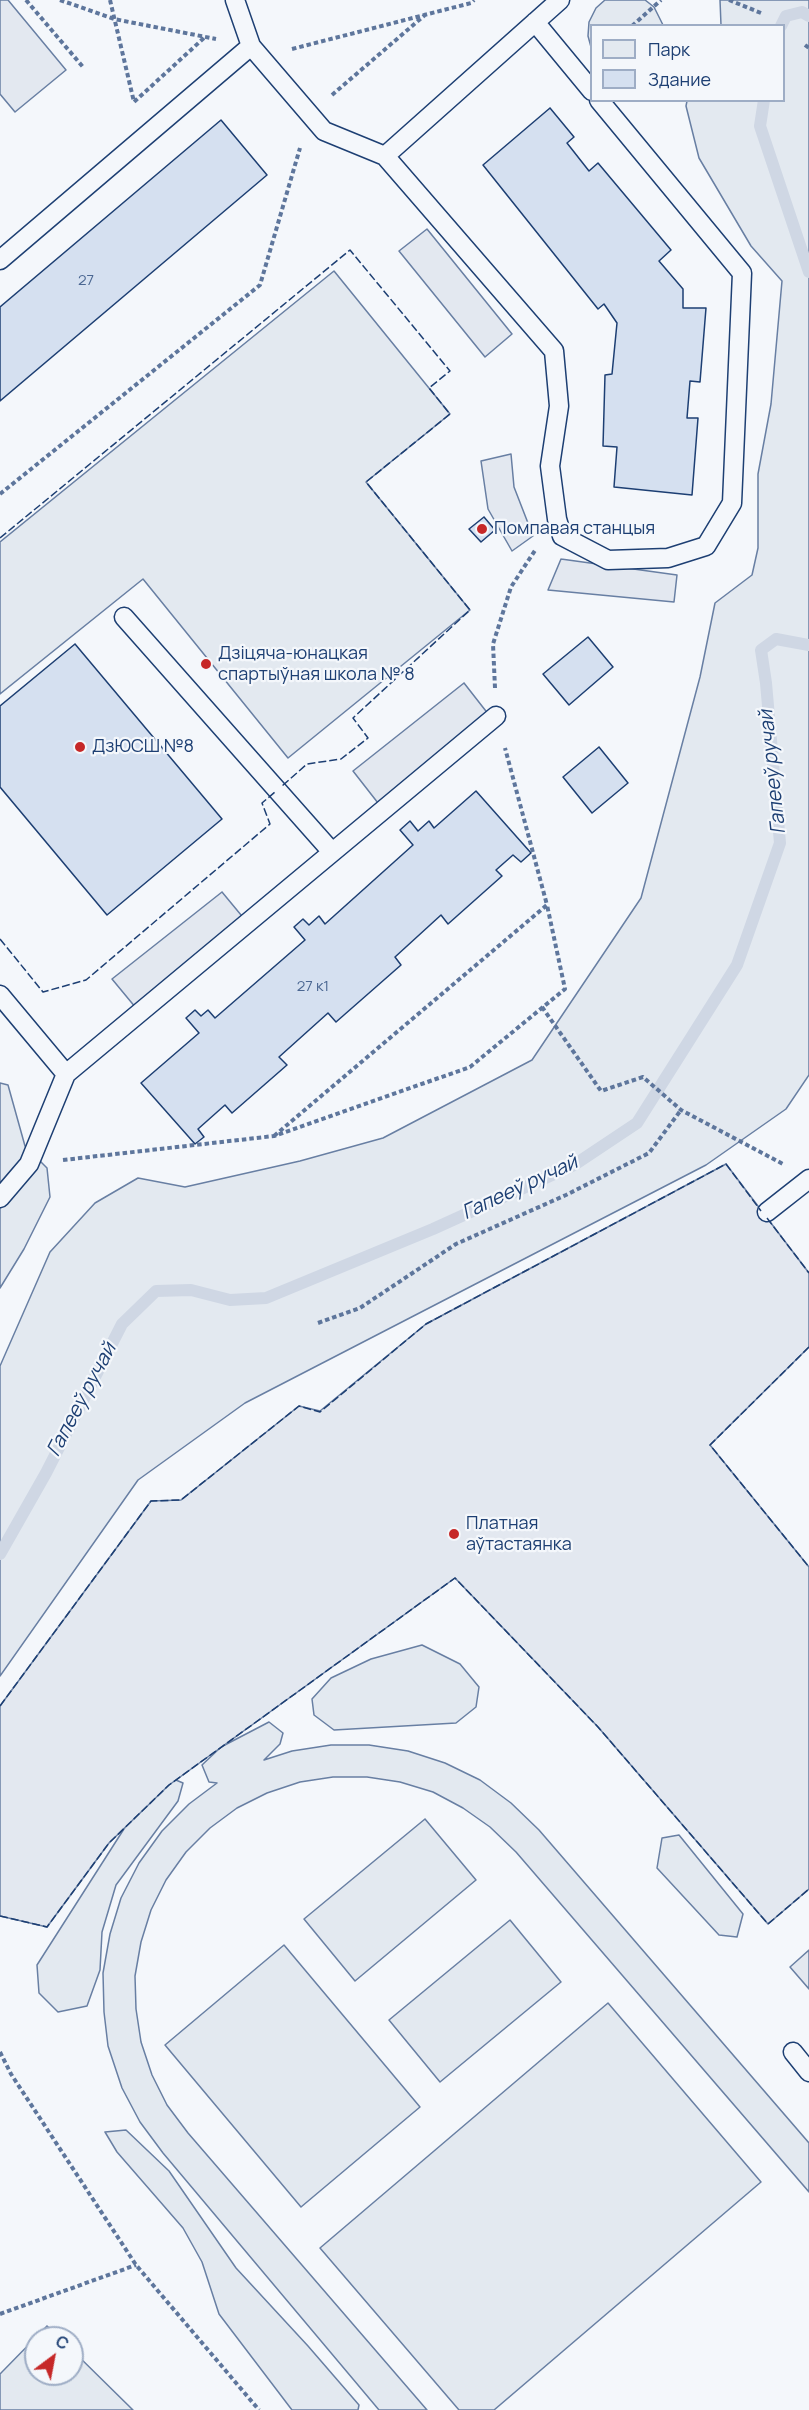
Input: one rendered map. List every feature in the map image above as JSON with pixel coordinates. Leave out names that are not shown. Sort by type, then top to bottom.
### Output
[{"type":"lane","points":[[235,0],[251,46],[309,115],[324,131],[385,156],[554,351],[559,406],[550,466],[557,519],[562,536],[608,560],[668,558],[706,546],[732,503],[742,273],[601,102]]},
{"type":"lane","points":[[385,156],[560,0]]},
{"type":"lane","points":[[535,22],[590,90]]},
{"type":"lane","points":[[0,260],[251,46]]},
{"type":"lane","points":[[124,617],[332,852]]},
{"type":"lane","points":[[0,1198],[29,1164],[66,1074],[496,716]]},
{"type":"lane","points":[[0,995],[66,1074]]},
{"type":"lane","points":[[767,1212],[809,1179]]},
{"type":"lane","points":[[793,2052],[809,2072]]},
{"type":"path","points":[[26,0],[83,67]]},
{"type":"path","points":[[60,0],[114,19],[251,46],[288,50],[474,0]]},
{"type":"path","points":[[110,0],[134,102],[205,37]]},
{"type":"path","points":[[634,24],[661,0]]},
{"type":"path","points":[[729,0],[761,13]]},
{"type":"path","points":[[0,494],[260,285],[309,115],[426,14]]},
{"type":"path","points":[[29,1164],[274,1136],[470,1067],[565,989],[547,905],[496,716],[493,644],[511,587],[557,519]]},
{"type":"path","points":[[274,1136],[547,905]]},
{"type":"path","points":[[542,1007],[601,1091],[643,1077],[681,1110],[789,1167]]},
{"type":"path","points":[[318,1323],[360,1308],[456,1244],[566,1195],[649,1153],[681,1110]]},
{"type":"path","points":[[0,2052],[11,2074],[136,2265],[259,2410]]},
{"type":"path","points":[[0,2314],[136,2265]]},
{"type":"green space","points":[[605,0],[645,0],[654,7],[662,24],[590,24],[590,43],[589,22],[596,8]]},
{"type":"green space","points":[[720,0],[809,0],[809,1075],[786,1109],[706,1165],[245,1403],[138,1480],[0,1676],[0,1366],[50,1252],[95,1203],[138,1178],[185,1187],[300,1161],[383,1138],[532,1060],[641,898],[700,677],[715,603],[752,575],[758,548],[758,474],[771,404],[782,281],[751,246],[699,158],[686,106],[687,102],[785,102],[785,24],[721,24]]},
{"type":"green space","points":[[334,271],[450,414],[366,482],[470,610],[288,758],[143,579],[0,694],[0,542]]},
{"type":"green space","points":[[0,1083],[8,1085],[25,1146],[47,1168],[50,1197],[24,1249],[0,1288]]},
{"type":"green space","points":[[422,1645],[460,1664],[479,1687],[476,1707],[456,1723],[334,1730],[314,1715],[312,1699],[331,1678],[371,1659]]},
{"type":"green space","points":[[269,1722],[283,1733],[280,1744],[264,1760],[292,1751],[331,1745],[369,1745],[408,1751],[445,1763],[480,1780],[511,1803],[539,1830],[809,2143],[809,2192],[516,1852],[490,1827],[463,1808],[433,1792],[400,1782],[367,1777],[333,1777],[300,1782],[267,1793],[237,1808],[210,1828],[186,1852],[166,1880],[151,1910],[141,1942],[135,1976],[136,2009],[141,2042],[152,2075],[167,2105],[188,2133],[427,2410],[379,2410],[163,2153],[140,2122],[122,2088],[108,2046],[103,1973],[110,1934],[121,1898],[139,1863],[162,1831],[189,1804],[217,1783],[209,1782],[202,1765],[221,1747]]},
{"type":"green space","points":[[164,1775],[183,1783],[178,1801],[116,1885],[102,1932],[100,1970],[87,2006],[58,2012],[39,1993],[37,1965],[145,1796]]},
{"type":"green space","points":[[425,1819],[476,1880],[355,1981],[304,1919]]},
{"type":"green space","points":[[679,1835],[743,1914],[737,1937],[719,1935],[657,1868],[662,1838]]},
{"type":"green space","points":[[510,1920],[561,1982],[440,2082],[389,2020]]},
{"type":"green space","points":[[284,1945],[420,2107],[301,2207],[165,2045]]},
{"type":"green space","points":[[608,2003],[761,2182],[494,2410],[459,2410],[320,2248]]},
{"type":"green space","points":[[126,2130],[169,2171],[236,2268],[359,2405],[358,2410],[292,2410],[219,2314],[202,2262],[183,2228],[117,2152],[105,2132]]},
{"type":"green space","points":[[24,2349],[24,2386],[84,2386],[84,2362],[133,2410],[0,2410],[0,2374]]},
{"type":"shaded area","points":[[0,0],[8,0],[66,70],[15,112],[0,94]]},
{"type":"shaded area","points":[[427,229],[512,334],[485,357],[399,251]]},
{"type":"shaded area","points":[[511,454],[514,487],[533,536],[512,551],[488,509],[481,461]]},
{"type":"shaded area","points":[[561,559],[677,575],[674,602],[548,590]]},
{"type":"shaded area","points":[[464,683],[489,715],[378,803],[353,771]]},
{"type":"shaded area","points":[[222,892],[246,921],[136,1008],[112,979]]},
{"type":"shaded area","name":"Платная аўтастаянка","points":[[726,1164],[809,1273],[809,1347],[710,1445],[809,1567],[809,1889],[768,1924],[598,1727],[455,1578],[169,1785],[109,1843],[47,1927],[0,1916],[0,1706],[151,1501],[181,1500],[299,1406],[320,1411],[426,1324]]},
{"type":"shaded area","points":[[809,1950],[809,1989],[790,1967]]},
{"type":"building","points":[[550,108],[574,137],[567,143],[589,171],[598,163],[671,250],[659,261],[683,289],[683,308],[706,308],[700,382],[690,381],[687,418],[698,418],[692,495],[614,487],[617,447],[603,446],[605,375],[612,374],[617,323],[604,304],[598,309],[483,165]]},
{"type":"building","points":[[221,120],[267,175],[0,401],[0,307]]},
{"type":"building","name":"Помпавая станцыя","points":[[484,517],[495,530],[481,542],[469,529]]},
{"type":"building","points":[[588,637],[613,667],[569,705],[543,674]]},
{"type":"building","name":"ДзЮСШ №8","points":[[75,644],[222,819],[107,915],[0,787],[0,706]]},
{"type":"building","points":[[599,747],[628,783],[592,813],[563,777]]},
{"type":"building","points":[[476,791],[531,853],[521,862],[513,855],[496,870],[502,876],[448,924],[441,915],[395,957],[401,965],[336,1022],[328,1013],[279,1057],[287,1065],[232,1113],[225,1105],[198,1129],[204,1137],[195,1144],[141,1083],[199,1033],[186,1018],[195,1010],[201,1016],[208,1010],[215,1018],[305,940],[294,927],[303,919],[309,925],[319,916],[325,924],[413,845],[400,830],[410,821],[418,831],[429,821],[434,828]]},
{"type":"waterway","name":"Гапееў ручай","points":[[782,24],[786,16],[802,12],[809,16]]},
{"type":"waterway","name":"Гапееў ручай","points":[[764,102],[760,126],[809,272]]},
{"type":"waterway","name":"Гапееў ручай","points":[[0,1554],[46,1473],[122,1324],[156,1291],[191,1290],[230,1300],[266,1298],[433,1229],[574,1165],[637,1123],[737,965],[780,843],[761,650],[776,639],[809,645]]},
{"type":"fence","points":[[0,538],[350,250],[450,371],[429,388],[450,414],[366,482],[470,610],[353,718],[368,738],[341,759],[307,764],[282,786]]},
{"type":"fence","points":[[0,939],[43,992],[86,980],[270,824],[262,803],[275,792]]},
{"type":"fence","points":[[0,1706],[151,1501],[181,1500],[299,1406],[320,1412],[426,1324],[726,1164],[761,1211]]},
{"type":"fence","points":[[767,1218],[809,1273]]},
{"type":"fence","points":[[809,1347],[710,1445],[809,1567]]},
{"type":"fence","points":[[0,1916],[47,1927],[109,1843],[169,1785],[455,1578],[598,1727],[768,1924],[809,1889]]},
{"type":"place","name":"Помпавая станцыя","points":[[482,529]]},
{"type":"place","name":"Дзіцяча-юнацкая спартыўная школа № 8","points":[[206,664]]},
{"type":"place","name":"ДзЮСШ №8","points":[[80,747]]},
{"type":"place","name":"Платная аўтастаянка","points":[[454,1534]]}]
